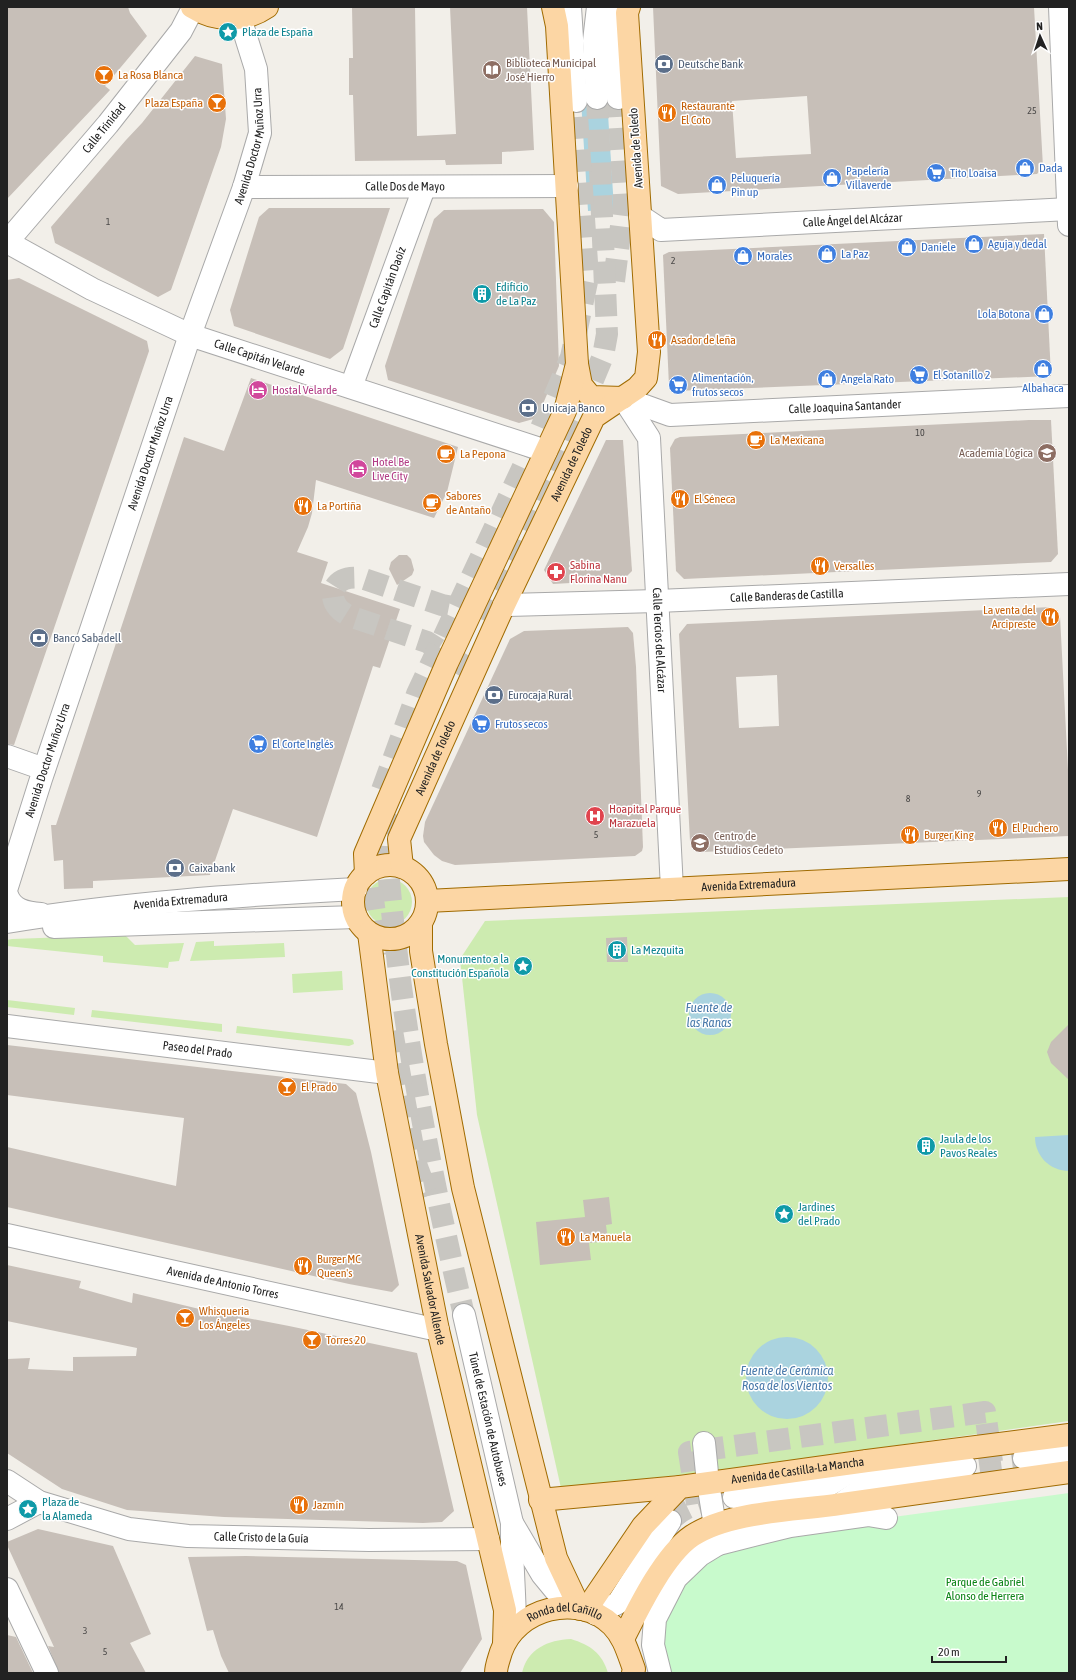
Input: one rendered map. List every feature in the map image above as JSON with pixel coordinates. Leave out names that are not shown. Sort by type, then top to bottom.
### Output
[{"type":"main road","points":[[192,8],[216,17],[240,18],[256,13],[267,7]]},
{"type":"main road","points":[[553,7],[557,26],[577,364],[581,385],[591,397],[623,398]]},
{"type":"main road","name":"Avenida de Toledo","points":[[402,867],[400,839],[504,605],[594,417],[637,388],[646,378],[649,352],[628,12],[629,7]]},
{"type":"main road","points":[[363,925],[353,900],[361,882],[365,854],[447,663],[566,411],[577,364]]},
{"type":"main road","name":"Avenida Extremadura","points":[[361,882],[384,866],[402,867]]},
{"type":"main road","points":[[402,867],[411,872],[421,882],[427,901],[425,915],[421,923],[421,951],[463,1188],[540,1500],[556,1558],[584,1610],[643,1526],[680,1487]]},
{"type":"main road","name":"Avenida Extremadura","points":[[427,901],[1069,869]]},
{"type":"main road","name":"Avenida Extremadura","points":[[363,925],[385,939],[397,939],[408,935],[421,923]]},
{"type":"main road","name":"Avenida Salvador Allende","points":[[363,925],[387,1073],[438,1330],[510,1635]]},
{"type":"main road","name":"Avenida de Castilla-La Mancha","points":[[540,1500],[680,1487],[1069,1435]]},
{"type":"main road","points":[[624,1639],[637,1611],[669,1559],[690,1537],[717,1534],[769,1512],[839,1505],[1069,1472]]},
{"type":"main road","name":"Ronda del Cañillo","points":[[510,1635],[530,1616],[548,1609],[584,1610],[612,1625],[624,1639],[634,1669],[633,1673]]},
{"type":"main road","points":[[496,1673],[496,1668],[510,1635]]},
{"type":"street","points":[[570,7],[576,101]]},
{"type":"street","points":[[585,7],[607,98],[612,7]]},
{"type":"street","points":[[594,41],[598,7]]},
{"type":"street","points":[[1060,7],[1069,214]]},
{"type":"street","name":"Calle Trinidad","points":[[7,242],[108,124],[180,31],[192,8]]},
{"type":"street","name":"Avenida Doctor Muñoz Urra","points":[[7,891],[44,769],[190,335],[244,187],[260,133],[256,69],[240,18]]},
{"type":"street","name":"Calle Dos de Mayo","points":[[244,187],[424,188],[567,186]]},
{"type":"street","name":"Calle Capitán Daoíz","points":[[351,387],[424,188]]},
{"type":"street","name":"Calle Ángel del Alcázar","points":[[640,216],[661,230],[1069,214]]},
{"type":"street","name":"Calle Capitán Velarde","points":[[7,242],[92,289],[190,335],[546,451]]},
{"type":"street","name":"Calle Joaquina Santander","points":[[623,398],[670,415],[1069,396]]},
{"type":"street","name":"Calle Tercios del Alcázar","points":[[623,398],[648,438],[672,889]]},
{"type":"street","name":"Calle Banderas de Castilla","points":[[504,605],[1069,584]]},
{"type":"street","points":[[7,756],[44,769]]},
{"type":"street","name":"Avenida Extremadura","points":[[7,922],[60,913],[361,882]]},
{"type":"street","points":[[7,891],[9,902],[22,911],[39,914],[60,913]]},
{"type":"street","name":"Avenida Extremadura","points":[[7,928],[363,925]]},
{"type":"street","name":"Paseo del Prado","points":[[7,1026],[387,1073]]},
{"type":"street","name":"Avenida de Antonio Torres","points":[[7,1235],[438,1330]]},
{"type":"street","name":"Túnel de Estación de Autobuses","points":[[464,1314],[512,1523],[511,1557],[515,1587],[510,1635]]},
{"type":"street","points":[[704,1443],[708,1483],[717,1534]]},
{"type":"street","points":[[1024,1458],[1069,1453]]},
{"type":"street","points":[[734,1497],[829,1485],[867,1461]]},
{"type":"street","points":[[839,1505],[876,1479],[966,1466]]},
{"type":"street","points":[[7,1481],[39,1502],[7,1519]]},
{"type":"street","name":"Calle Cristo de la Guía","points":[[39,1502],[129,1529],[188,1536],[369,1540],[488,1539]]},
{"type":"street","points":[[660,1673],[653,1645],[655,1619],[676,1578],[700,1555],[717,1534],[868,1515],[886,1518]]},
{"type":"street","points":[[584,1610],[618,1602],[670,1520]]},
{"type":"street","name":"Túnel de Estación de Autobuses","points":[[512,1523],[542,1574],[556,1591],[584,1610]]},
{"type":"street","points":[[7,1589],[13,1616],[47,1673]]},
{"type":"green space","points":[[385,879],[393,879],[402,883],[408,889],[412,902],[408,915],[402,921],[393,925],[385,925],[376,921],[370,915],[366,906],[366,898],[370,889],[376,883]]},
{"type":"green space","name":"Jardines del Prado","points":[[1069,897],[1069,1421],[707,1472],[561,1488],[477,1115],[460,959],[485,921]]},
{"type":"green space","points":[[125,935],[135,945],[184,943],[179,961],[169,962],[168,968],[103,962],[103,956],[7,946],[7,940],[12,939]]},
{"type":"green space","points":[[214,941],[214,946],[284,943],[285,957],[190,961],[196,942]]},
{"type":"green space","points":[[342,971],[343,990],[293,993],[292,974]]},
{"type":"green space","points":[[7,1000],[75,1008],[74,1015],[7,1007]]},
{"type":"green space","points":[[92,1010],[222,1024],[222,1032],[91,1017]]},
{"type":"green space","points":[[237,1026],[350,1039],[353,1040],[354,1044],[349,1046],[236,1033]]},
{"type":"green space","name":"Parque de Gabriel Alonso de Herrera","points":[[1069,1493],[1069,1673],[665,1673],[660,1621],[677,1584],[722,1548],[886,1518]]},
{"type":"green space","points":[[571,1639],[584,1644],[599,1655],[608,1673],[522,1673],[529,1658],[540,1647],[554,1641]]},
{"type":"water","points":[[607,98],[614,209],[588,211],[581,100]]},
{"type":"water","name":"Fuente de las Ranas","points":[[710,993],[725,999],[731,1014],[725,1029],[710,1035],[695,1029],[689,1014],[695,999]]},
{"type":"water","points":[[1069,1135],[1069,1171],[1056,1168],[1045,1161],[1038,1150],[1035,1137]]},
{"type":"water","name":"Fuente de Cerámica Rosa de los Vientos","points":[[787,1337],[803,1340],[816,1349],[825,1362],[828,1378],[825,1394],[816,1407],[803,1416],[787,1419],[771,1416],[758,1407],[749,1394],[746,1378],[749,1362],[758,1349],[771,1340]]},
{"type":"building","points":[[7,7],[128,7],[130,13],[147,36],[105,86],[110,90],[7,199]]},
{"type":"building","points":[[352,7],[415,7],[417,136],[456,134],[450,7],[527,7],[534,150],[502,152],[502,164],[446,165],[445,160],[355,161],[353,95],[349,95],[349,58],[353,58]]},
{"type":"building","points":[[653,7],[1034,7],[1043,167],[1037,174],[678,194],[661,186]],"holes":[[[807,96],[811,154],[736,158],[732,101]]]},
{"type":"building","points":[[195,56],[222,64],[226,119],[221,147],[171,290],[158,297],[55,243],[51,227],[142,123]]},
{"type":"building","points":[[269,208],[390,208],[343,349],[330,359],[234,326],[230,310],[259,217]]},
{"type":"building","name":"Edificio de La Paz","points":[[543,209],[554,222],[559,366],[537,418],[519,423],[388,380],[385,366],[434,219],[444,210]]},
{"type":"building","points":[[1044,234],[1051,376],[675,391],[669,386],[663,255],[669,252]]},
{"type":"building","points":[[19,278],[147,341],[149,351],[14,745],[7,744],[7,280]]},
{"type":"building","points":[[251,378],[458,447],[447,492],[434,518],[316,480],[312,513],[308,527],[297,552],[328,562],[321,583],[400,609],[380,668],[373,666],[317,837],[233,809],[210,875],[93,881],[93,888],[64,889],[63,860],[54,861],[51,825],[56,825],[184,437],[224,451]]},
{"type":"building","points":[[1051,420],[1058,554],[1051,562],[684,579],[676,571],[670,448],[675,439],[680,437]]},
{"type":"building","points":[[606,440],[623,440],[632,571],[623,580],[553,584],[544,570]]},
{"type":"building","points":[[399,555],[407,555],[411,559],[414,570],[412,575],[397,585],[389,569],[391,562]]},
{"type":"building","points":[[1051,607],[1060,616],[1069,789],[1069,836],[702,852],[693,847],[690,841],[679,634],[687,624]],"holes":[[[777,675],[779,726],[739,728],[736,677]]]},
{"type":"building","points":[[628,627],[633,633],[636,667],[642,851],[635,856],[455,865],[442,861],[434,855],[424,842],[423,836],[425,822],[510,639],[524,631]]},
{"type":"building","name":"La Mezquita","points":[[627,937],[628,962],[607,962],[606,938]]},
{"type":"building","points":[[1069,1024],[1069,1080],[1051,1063],[1047,1052],[1051,1042]]},
{"type":"building","points":[[7,1045],[346,1084],[356,1093],[371,1152],[399,1285],[392,1292],[349,1284],[7,1207],[7,1147],[176,1186],[184,1118],[7,1095]]},
{"type":"building","points":[[609,1197],[612,1224],[606,1225],[608,1241],[589,1243],[591,1260],[540,1265],[536,1222],[585,1217],[583,1200]]},
{"type":"building","points":[[7,1265],[81,1281],[79,1288],[132,1303],[133,1293],[216,1313],[289,1326],[417,1353],[454,1511],[442,1522],[423,1523],[224,1517],[127,1510],[62,1489],[7,1453],[7,1359],[30,1358],[28,1369],[73,1371],[73,1357],[136,1356],[137,1348],[7,1321]]},
{"type":"building","points":[[38,1529],[113,1546],[151,1634],[130,1643],[146,1673],[59,1673],[48,1646],[54,1647],[7,1545],[7,1542]]},
{"type":"building","points":[[246,1556],[457,1561],[466,1565],[482,1639],[460,1673],[229,1673],[221,1656],[213,1630],[207,1631],[188,1557]]},
{"type":"building","points":[[7,1635],[16,1637],[33,1673],[7,1673]]},
{"type":"tunnel","points":[[485,621],[583,404],[603,356],[607,334],[597,98]]},
{"type":"tunnel","points":[[614,281],[624,203],[618,98]]},
{"type":"tunnel","points":[[382,790],[417,694],[541,428],[571,357],[588,277],[576,101]]},
{"type":"tunnel","points":[[466,667],[427,642],[349,616],[335,604],[333,597],[334,590],[343,580],[361,578],[442,605],[472,611]]},
{"type":"tunnel","points":[[398,815],[388,840],[387,856],[399,972],[416,1087],[438,1201],[464,1315]]},
{"type":"tunnel","points":[[373,855],[371,886],[381,955]]},
{"type":"tunnel","points":[[392,1031],[416,1164],[428,1196]]},
{"type":"tunnel","points":[[697,1504],[689,1452],[985,1412],[992,1462]]},
{"type":"tunnel","points":[[979,1464],[1024,1458]]},
{"type":"tunnel","points":[[670,1521],[684,1510],[692,1506],[708,1501],[734,1497]]},
{"type":"place","name":"Plaza de España","points":[[228,32]]},
{"type":"place","name":"Deutsche Bank","points":[[664,64]]},
{"type":"place","name":"Biblioteca Municipal José Hierro","points":[[492,70]]},
{"type":"place","name":"La Rosa Blanca","points":[[104,75]]},
{"type":"place","name":"Plaza España","points":[[217,103]]},
{"type":"place","name":"Restaurante El Coto","points":[[667,113]]},
{"type":"place","name":"Dada","points":[[1025,168]]},
{"type":"place","name":"Tito Loaisa","points":[[936,173]]},
{"type":"place","name":"Papelería Villaverde","points":[[832,178]]},
{"type":"place","name":"Peluquería Pin up","points":[[717,185]]},
{"type":"place","name":"Aguja y dedal","points":[[974,244]]},
{"type":"place","name":"Daniele","points":[[907,247]]},
{"type":"place","name":"La Paz","points":[[827,254]]},
{"type":"place","name":"Morales","points":[[743,256]]},
{"type":"place","name":"Edificio de La Paz","points":[[482,294]]},
{"type":"place","name":"Lola Botona","points":[[1044,314]]},
{"type":"place","name":"Asador de leña","points":[[657,340]]},
{"type":"place","name":"Albahaca","points":[[1043,369]]},
{"type":"place","name":"El Sotanillo 2","points":[[919,375]]},
{"type":"place","name":"Angela Rato","points":[[827,379]]},
{"type":"place","name":"Alimentación, frutos secos","points":[[678,385]]},
{"type":"place","name":"Hostal Velarde","points":[[258,390]]},
{"type":"place","name":"Unicaja Banco","points":[[528,408]]},
{"type":"place","name":"La Mexicana","points":[[756,440]]},
{"type":"place","name":"Academia Lógica","points":[[1047,453]]},
{"type":"place","name":"La Pepona","points":[[446,454]]},
{"type":"place","name":"Hotel Be Live City","points":[[358,469]]},
{"type":"place","name":"El Séneca","points":[[680,499]]},
{"type":"place","name":"Sabores de Antaño","points":[[432,503]]},
{"type":"place","name":"La Portiña","points":[[303,506]]},
{"type":"place","name":"Versalles","points":[[820,566]]},
{"type":"place","name":"Sabina Florina Nanu","points":[[556,572]]},
{"type":"place","name":"La venta del Arcipreste","points":[[1050,617]]},
{"type":"place","name":"Banco Sabadell","points":[[39,638]]},
{"type":"place","name":"Eurocaja Rural","points":[[494,695]]},
{"type":"place","name":"Frutos secos","points":[[481,724]]},
{"type":"place","name":"El Corte Inglés","points":[[258,744]]},
{"type":"place","name":"Hoapital Parque Marazuela","points":[[595,816]]},
{"type":"place","name":"El Puchero","points":[[998,828]]},
{"type":"place","name":"Burger King","points":[[910,835]]},
{"type":"place","name":"Centro de Estudios Cedeto","points":[[700,843]]},
{"type":"place","name":"Caixabank","points":[[175,868]]},
{"type":"place","name":"La Mezquita","points":[[617,950]]},
{"type":"place","name":"Monumento a la Constitución Española","points":[[523,966]]},
{"type":"place","name":"El Prado","points":[[287,1087]]},
{"type":"place","name":"Jaula de los Pavos Reales","points":[[926,1146]]},
{"type":"place","name":"Jardines del Prado","points":[[784,1214]]},
{"type":"place","name":"La Manuela","points":[[566,1237]]},
{"type":"place","name":"Burger MC Queen's","points":[[303,1266]]},
{"type":"place","name":"Whisqueria Los Ángeles","points":[[185,1318]]},
{"type":"place","name":"Torres 20","points":[[312,1340]]},
{"type":"place","name":"Jazmín","points":[[299,1505]]},
{"type":"place","name":"Plaza de la Alameda","points":[[28,1509]]}]
